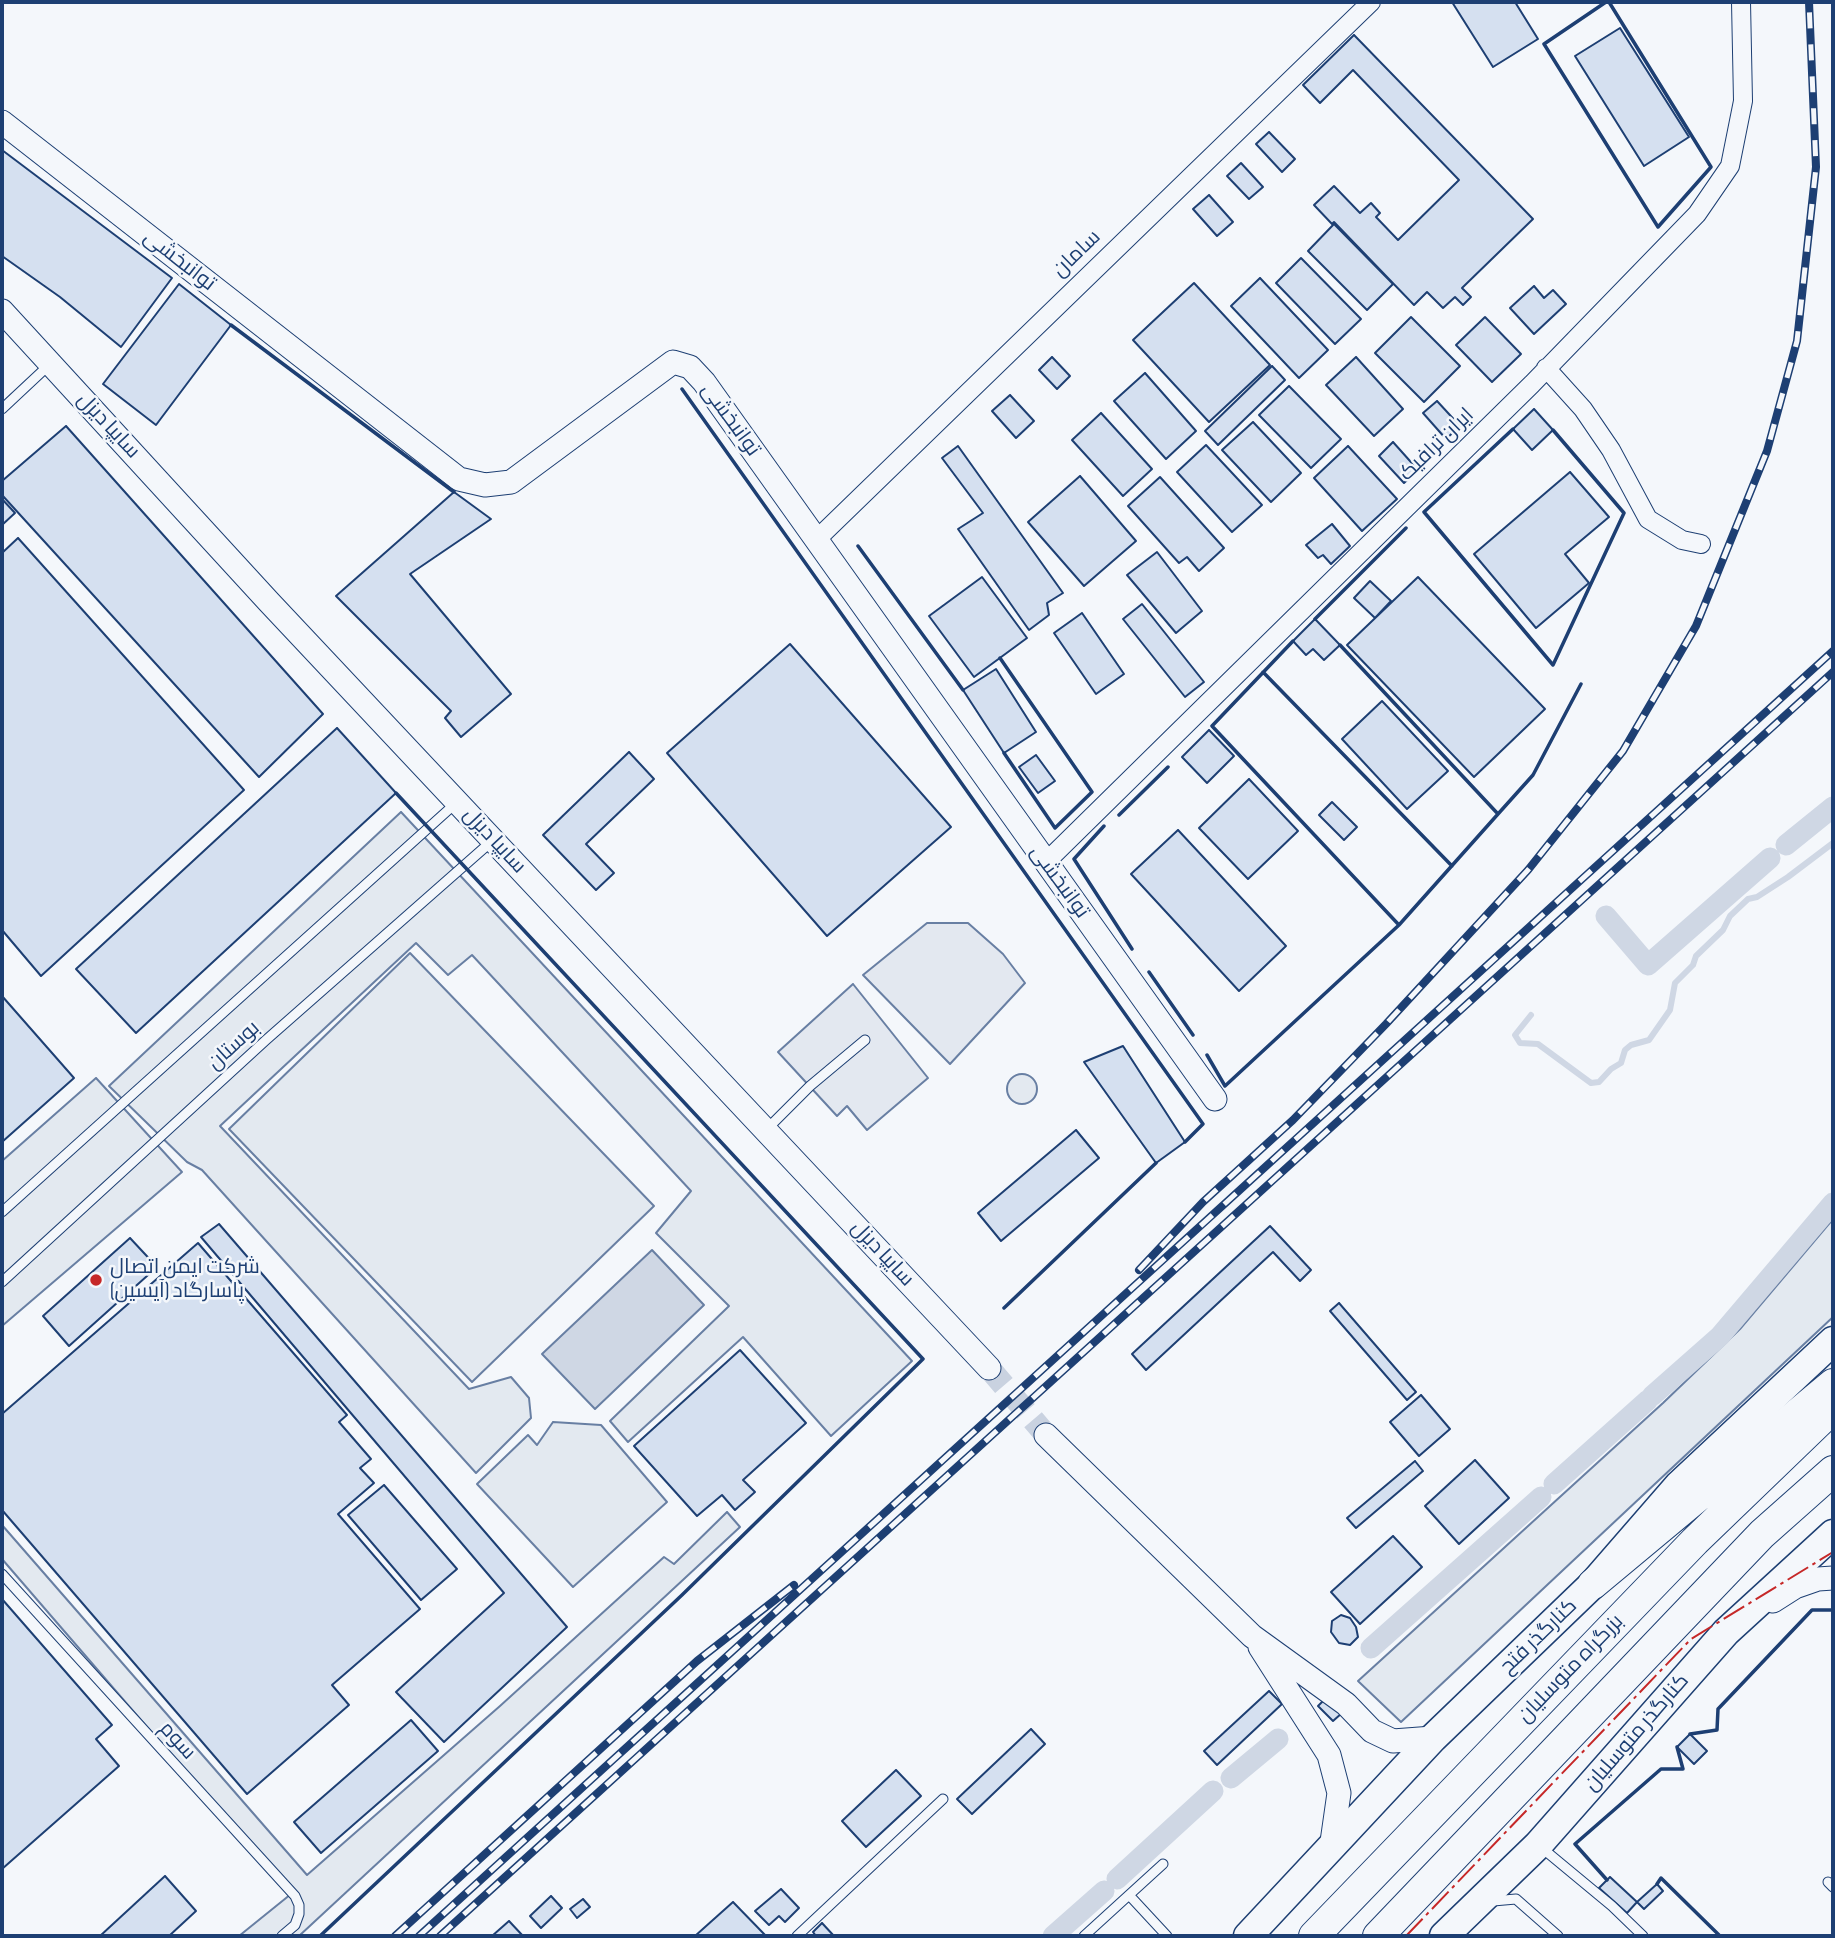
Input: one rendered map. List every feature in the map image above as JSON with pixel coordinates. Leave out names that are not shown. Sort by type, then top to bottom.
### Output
[{"type":"highway","points":[[1593,1584],[1833,1384]]},
{"type":"highway","name":"بزرگراه متوسلیان","points":[[1314,1936],[1695,1541],[1833,1408]]},
{"type":"highway","points":[[1378,1936],[1762,1534],[1833,1471]]},
{"type":"main road","name":"کنارگذر فتح","points":[[1248,1936],[1433,1738],[1593,1584],[1679,1485],[1833,1341]]},
{"type":"main road","name":"کنارگذر متوسلیان","points":[[1444,1936],[1538,1845],[1726,1632],[1833,1534]]},
{"type":"street","name":"سامان","points":[[816,540],[1371,2]]},
{"type":"street","name":"ایران ترافیک","points":[[1045,863],[1546,368],[1697,214],[1730,166],[1743,101],[1741,2]]},
{"type":"street","name":"توانبخشی","points":[[2,122],[459,479],[485,485],[511,482],[673,362],[690,368],[704,382],[1215,1099]]},
{"type":"street","name":"سایپا دیزل","points":[[2,311],[457,802],[989,1368]]},
{"type":"street","points":[[1546,368],[1583,409],[1611,450],[1648,519],[1682,540],[1701,544]]},
{"type":"street","points":[[1046,1435],[1252,1636],[1346,1704],[1372,1731],[1392,1741],[1433,1738]]},
{"type":"street","points":[[1726,1632],[1795,1587],[1818,1579],[1833,1578]]},
{"type":"street","points":[[1252,1636],[1329,1755],[1339,1793],[1331,1849]]},
{"type":"lane","points":[[2,409],[51,364]]},
{"type":"lane","name":"بوستان","points":[[2,1212],[457,802]]},
{"type":"lane","name":"بوستان","points":[[2,1282],[266,1040],[493,840]]},
{"type":"lane","points":[[765,1130],[810,1086],[865,1040]]},
{"type":"lane","name":"سوم","points":[[2,1574],[295,1896],[299,1914],[295,1925],[282,1936]]},
{"type":"lane","points":[[797,1936],[943,1799]]},
{"type":"lane","points":[[1538,1845],[1612,1906],[1643,1936]]},
{"type":"lane","points":[[1084,1936],[1163,1864]]},
{"type":"lane","points":[[1129,1895],[1167,1936]]},
{"type":"lane","points":[[1471,1908],[1498,1900],[1516,1899],[1558,1936]]},
{"type":"shaded area","points":[[401,812],[912,1361],[831,1436],[743,1337],[628,1442],[610,1421],[729,1306],[656,1233],[691,1191],[472,955],[448,975],[416,943],[220,1126],[469,1389],[511,1377],[529,1398],[531,1418],[476,1473],[202,1170],[187,1162],[109,1086]]},
{"type":"shaded area","points":[[927,923],[968,923],[1003,954],[1025,983],[950,1064],[863,975]]},
{"type":"shaded area","points":[[410,953],[654,1206],[472,1382],[229,1129]]},
{"type":"shaded area","points":[[853,984],[928,1078],[867,1130],[847,1106],[837,1116],[778,1052]]},
{"type":"shaded area","points":[[1022,1074],[1028,1075],[1036,1083],[1036,1095],[1028,1103],[1022,1104],[1016,1103],[1008,1095],[1007,1089],[1008,1083],[1016,1075]]},
{"type":"shaded area","points":[[96,1078],[182,1172],[2,1326],[2,1161]]},
{"type":"shaded area","points":[[1833,1219],[1833,1317],[1401,1722],[1358,1681],[1663,1403],[1740,1329]]},
{"type":"shaded area","points":[[652,1250],[704,1305],[595,1409],[542,1354]]},
{"type":"shaded area","points":[[553,1422],[601,1425],[667,1502],[573,1587],[477,1484],[528,1435],[537,1445]]},
{"type":"shaded area","points":[[727,1512],[740,1527],[299,1936],[239,1936],[291,1894],[2,1559],[2,1525],[307,1875],[500,1706],[664,1557],[674,1564]]},
{"type":"building","points":[[1452,2],[1515,2],[1538,39],[1493,67]]},
{"type":"building","points":[[1620,28],[1689,137],[1644,166],[1575,56]]},
{"type":"building","points":[[1354,35],[1533,219],[1462,288],[1471,297],[1463,305],[1455,297],[1443,308],[1427,292],[1414,305],[1334,222],[1332,224],[1314,205],[1334,186],[1360,213],[1371,203],[1380,213],[1376,217],[1398,240],[1459,180],[1353,70],[1320,103],[1303,85]]},
{"type":"building","points":[[1269,132],[1295,159],[1282,172],[1256,144]]},
{"type":"building","points":[[2,150],[172,278],[121,347],[60,297],[2,256]]},
{"type":"building","points":[[1241,163],[1263,187],[1249,199],[1227,176]]},
{"type":"building","points":[[1209,195],[1233,222],[1217,236],[1193,209]]},
{"type":"building","points":[[1334,224],[1393,284],[1367,310],[1308,251]]},
{"type":"building","points":[[1301,258],[1361,319],[1335,344],[1276,283]]},
{"type":"building","points":[[1260,278],[1328,350],[1299,378],[1231,306]]},
{"type":"building","points":[[1194,283],[1270,365],[1209,422],[1133,340]]},
{"type":"building","points":[[179,284],[231,325],[156,425],[103,384]]},
{"type":"building","points":[[1534,286],[1544,298],[1553,290],[1566,304],[1534,334],[1510,308]]},
{"type":"building","points":[[1411,317],[1460,366],[1424,402],[1375,353]]},
{"type":"building","points":[[1485,317],[1521,354],[1492,382],[1456,345]]},
{"type":"building","points":[[1052,357],[1070,376],[1057,389],[1039,370]]},
{"type":"building","points":[[1356,357],[1403,409],[1374,436],[1326,385]]},
{"type":"building","points":[[1272,366],[1285,380],[1218,445],[1205,431]]},
{"type":"building","points":[[1145,373],[1196,431],[1166,459],[1114,401]]},
{"type":"building","points":[[1289,386],[1341,439],[1311,468],[1259,415]]},
{"type":"building","points":[[1010,395],[1034,421],[1016,438],[992,411]]},
{"type":"building","points":[[1437,401],[1460,426],[1446,439],[1423,413]]},
{"type":"building","points":[[1534,409],[1553,430],[1532,450],[1513,429]]},
{"type":"building","points":[[1101,413],[1152,469],[1123,496],[1072,440]]},
{"type":"building","points":[[1253,422],[1301,473],[1271,502],[1222,450]]},
{"type":"building","points":[[66,426],[323,714],[259,777],[2,495],[2,481]]},
{"type":"building","points":[[1393,442],[1418,470],[1404,483],[1379,456]]},
{"type":"building","points":[[1206,445],[1262,505],[1232,532],[1177,472]]},
{"type":"building","points":[[958,446],[1063,593],[1047,603],[1049,615],[1029,630],[958,529],[983,513],[942,458]]},
{"type":"building","points":[[1348,446],[1397,499],[1362,531],[1314,478]]},
{"type":"building","points":[[1570,472],[1609,517],[1565,554],[1589,583],[1536,628],[1474,554]]},
{"type":"building","points":[[1080,476],[1136,541],[1084,586],[1028,522]]},
{"type":"building","points":[[1160,477],[1224,548],[1199,571],[1187,557],[1179,563],[1128,506]]},
{"type":"building","points":[[454,492],[491,519],[410,574],[511,694],[461,737],[445,718],[451,711],[336,596]]},
{"type":"building","points":[[2,499],[15,513],[2,525]]},
{"type":"building","points":[[1332,524],[1350,546],[1331,564],[1323,555],[1318,558],[1306,545]]},
{"type":"building","points":[[18,538],[244,790],[41,976],[2,930],[2,553]]},
{"type":"building","points":[[1157,552],[1202,611],[1176,633],[1127,575]]},
{"type":"building","points":[[982,577],[1027,638],[974,677],[929,616]]},
{"type":"building","points":[[1418,577],[1545,709],[1474,777],[1347,645]]},
{"type":"building","points":[[1370,581],[1391,601],[1375,618],[1354,598]]},
{"type":"building","points":[[1142,604],[1204,682],[1185,697],[1123,619]]},
{"type":"building","points":[[1082,613],[1124,674],[1096,694],[1054,633]]},
{"type":"building","points":[[1315,619],[1340,645],[1324,660],[1313,649],[1306,655],[1293,641]]},
{"type":"building","points":[[790,644],[951,827],[827,936],[667,753]]},
{"type":"building","points":[[996,669],[1036,732],[1004,753],[963,690]]},
{"type":"building","points":[[1382,701],[1448,771],[1407,809],[1342,739]]},
{"type":"building","points":[[337,728],[396,793],[136,1033],[76,969]]},
{"type":"building","points":[[1209,730],[1234,756],[1207,783],[1182,757]]},
{"type":"building","points":[[629,752],[654,779],[586,844],[614,873],[596,890],[543,835]]},
{"type":"building","points":[[1036,755],[1055,781],[1038,793],[1019,767]]},
{"type":"building","points":[[1249,779],[1298,831],[1248,879],[1199,828]]},
{"type":"building","points":[[1332,802],[1357,827],[1344,840],[1319,815]]},
{"type":"building","points":[[1178,830],[1286,946],[1239,991],[1131,874]]},
{"type":"building","points":[[2,996],[74,1078],[2,1142]]},
{"type":"building","points":[[1123,1046],[1185,1142],[1156,1163],[1084,1062]]},
{"type":"building","points":[[1076,1130],[1099,1158],[1001,1241],[978,1213]]},
{"type":"building","points":[[219,1224],[567,1627],[444,1742],[396,1692],[504,1593],[201,1237]]},
{"type":"building","points":[[1270,1226],[1311,1270],[1300,1281],[1273,1252],[1146,1370],[1132,1354]]},
{"type":"building","points":[[130,1238],[157,1267],[69,1346],[43,1316]]},
{"type":"building","points":[[198,1243],[347,1415],[339,1422],[371,1459],[360,1468],[374,1483],[338,1514],[420,1609],[332,1685],[349,1705],[247,1794],[2,1510],[2,1414]]},
{"type":"building","points":[[1339,1303],[1416,1392],[1407,1400],[1330,1311]]},
{"type":"building","points":[[740,1350],[806,1423],[743,1480],[755,1492],[735,1510],[722,1495],[697,1516],[634,1446]]},
{"type":"building","points":[[1421,1395],[1450,1429],[1419,1456],[1390,1422]]},
{"type":"building","points":[[1475,1460],[1509,1498],[1459,1544],[1425,1506]]},
{"type":"building","points":[[1415,1461],[1423,1471],[1356,1528],[1347,1518]]},
{"type":"building","points":[[384,1485],[457,1569],[421,1600],[348,1515]]},
{"type":"building","points":[[1393,1536],[1422,1567],[1360,1624],[1331,1592]]},
{"type":"building","points":[[2,1599],[112,1725],[96,1739],[119,1766],[2,1869]]},
{"type":"building","points":[[1341,1615],[1350,1618],[1356,1627],[1358,1637],[1350,1645],[1339,1643],[1331,1632],[1332,1621]]},
{"type":"building","points":[[1269,1691],[1282,1704],[1217,1765],[1204,1751]]},
{"type":"building","points":[[1327,1697],[1342,1713],[1333,1721],[1318,1706]]},
{"type":"building","points":[[411,1720],[438,1751],[321,1853],[294,1822]]},
{"type":"building","points":[[1031,1729],[1045,1744],[972,1814],[957,1799]]},
{"type":"building","points":[[1690,1734],[1707,1751],[1694,1764],[1677,1747]]},
{"type":"building","points":[[896,1770],[921,1796],[866,1847],[842,1821]]},
{"type":"building","points":[[165,1876],[196,1911],[169,1936],[100,1936]]},
{"type":"building","points":[[1610,1877],[1637,1902],[1627,1913],[1599,1888]]},
{"type":"building","points":[[1657,1884],[1663,1891],[1644,1909],[1637,1902]]},
{"type":"building","points":[[781,1889],[799,1908],[785,1922],[779,1916],[769,1925],[755,1911]]},
{"type":"building","points":[[551,1896],[562,1908],[541,1928],[530,1916]]},
{"type":"building","points":[[583,1899],[590,1907],[577,1918],[570,1909]]},
{"type":"building","points":[[733,1902],[766,1936],[695,1936]]},
{"type":"building","points":[[509,1921],[523,1936],[492,1936]]},
{"type":"building","points":[[822,1923],[834,1936],[816,1936],[813,1932]]},
{"type":"waterway","points":[[1786,845],[1833,807]]},
{"type":"waterway","points":[[1531,1015],[1515,1035],[1520,1043],[1538,1044],[1591,1083],[1599,1082],[1621,1063],[1625,1050],[1631,1045],[1649,1040],[1670,1010],[1675,983],[1693,965],[1696,956],[1723,930],[1730,916],[1748,899],[1757,897],[1788,877],[1833,843]]},
{"type":"waterway","points":[[1606,916],[1648,965],[1770,858]]},
{"type":"waterway","points":[[1652,1396],[1720,1336],[1833,1203]]},
{"type":"waterway","points":[[1554,1484],[1648,1400]]},
{"type":"waterway","points":[[1371,1648],[1541,1497]]},
{"type":"waterway","points":[[1231,1778],[1278,1739]]},
{"type":"waterway","points":[[1117,1879],[1213,1791]]},
{"type":"waterway","points":[[1053,1936],[1104,1891]]},
{"type":"tunnel","points":[[989,1368],[1046,1435]]},
{"type":"railway","points":[[1139,1270],[1203,1202],[1293,1120],[1528,870],[1623,751],[1696,626],[1767,451],[1797,341],[1816,167],[1809,2]]},
{"type":"railway","points":[[419,1936],[1833,651]]},
{"type":"railway","points":[[440,1936],[1833,672]]},
{"type":"railway","points":[[395,1936],[697,1661],[794,1585]]},
{"type":"wall","points":[[1606,2],[1544,44],[1658,227],[1711,167],[1609,2]]},
{"type":"wall","points":[[231,325],[454,492]]},
{"type":"wall","points":[[682,389],[1203,1124],[1185,1142]]},
{"type":"wall","points":[[1513,429],[1424,512],[1553,665],[1624,513],[1553,430]]},
{"type":"wall","points":[[1315,619],[1406,528]]},
{"type":"wall","points":[[858,546],[963,690]]},
{"type":"wall","points":[[1293,641],[1212,726],[1399,925],[1498,814]]},
{"type":"wall","points":[[1340,645],[1498,814],[1533,775],[1581,684]]},
{"type":"wall","points":[[1000,658],[1092,792],[1055,828],[1004,753]]},
{"type":"wall","points":[[1263,672],[1452,866]]},
{"type":"wall","points":[[1119,815],[1168,767]]},
{"type":"wall","points":[[320,1936],[682,1595],[923,1359],[396,793]]},
{"type":"wall","points":[[1104,826],[1074,859],[1132,949]]},
{"type":"wall","points":[[1207,1055],[1225,1086],[1399,925]]},
{"type":"wall","points":[[1149,972],[1193,1035]]},
{"type":"wall","points":[[1004,1308],[1156,1163]]},
{"type":"wall","points":[[1690,1734],[1717,1730],[1718,1709],[1812,1610],[1833,1610]]},
{"type":"wall","points":[[1607,1880],[1575,1844],[1661,1769],[1683,1769],[1677,1747]]},
{"type":"wall","points":[[1657,1884],[1661,1878],[1720,1936]]},
{"type":"power","points":[[1406,1936],[1691,1639],[1833,1552]]},
{"type":"place","name":"شرکت ایمن اتصال پاسارگاد (آیسین)","points":[[96,1280]]}]
